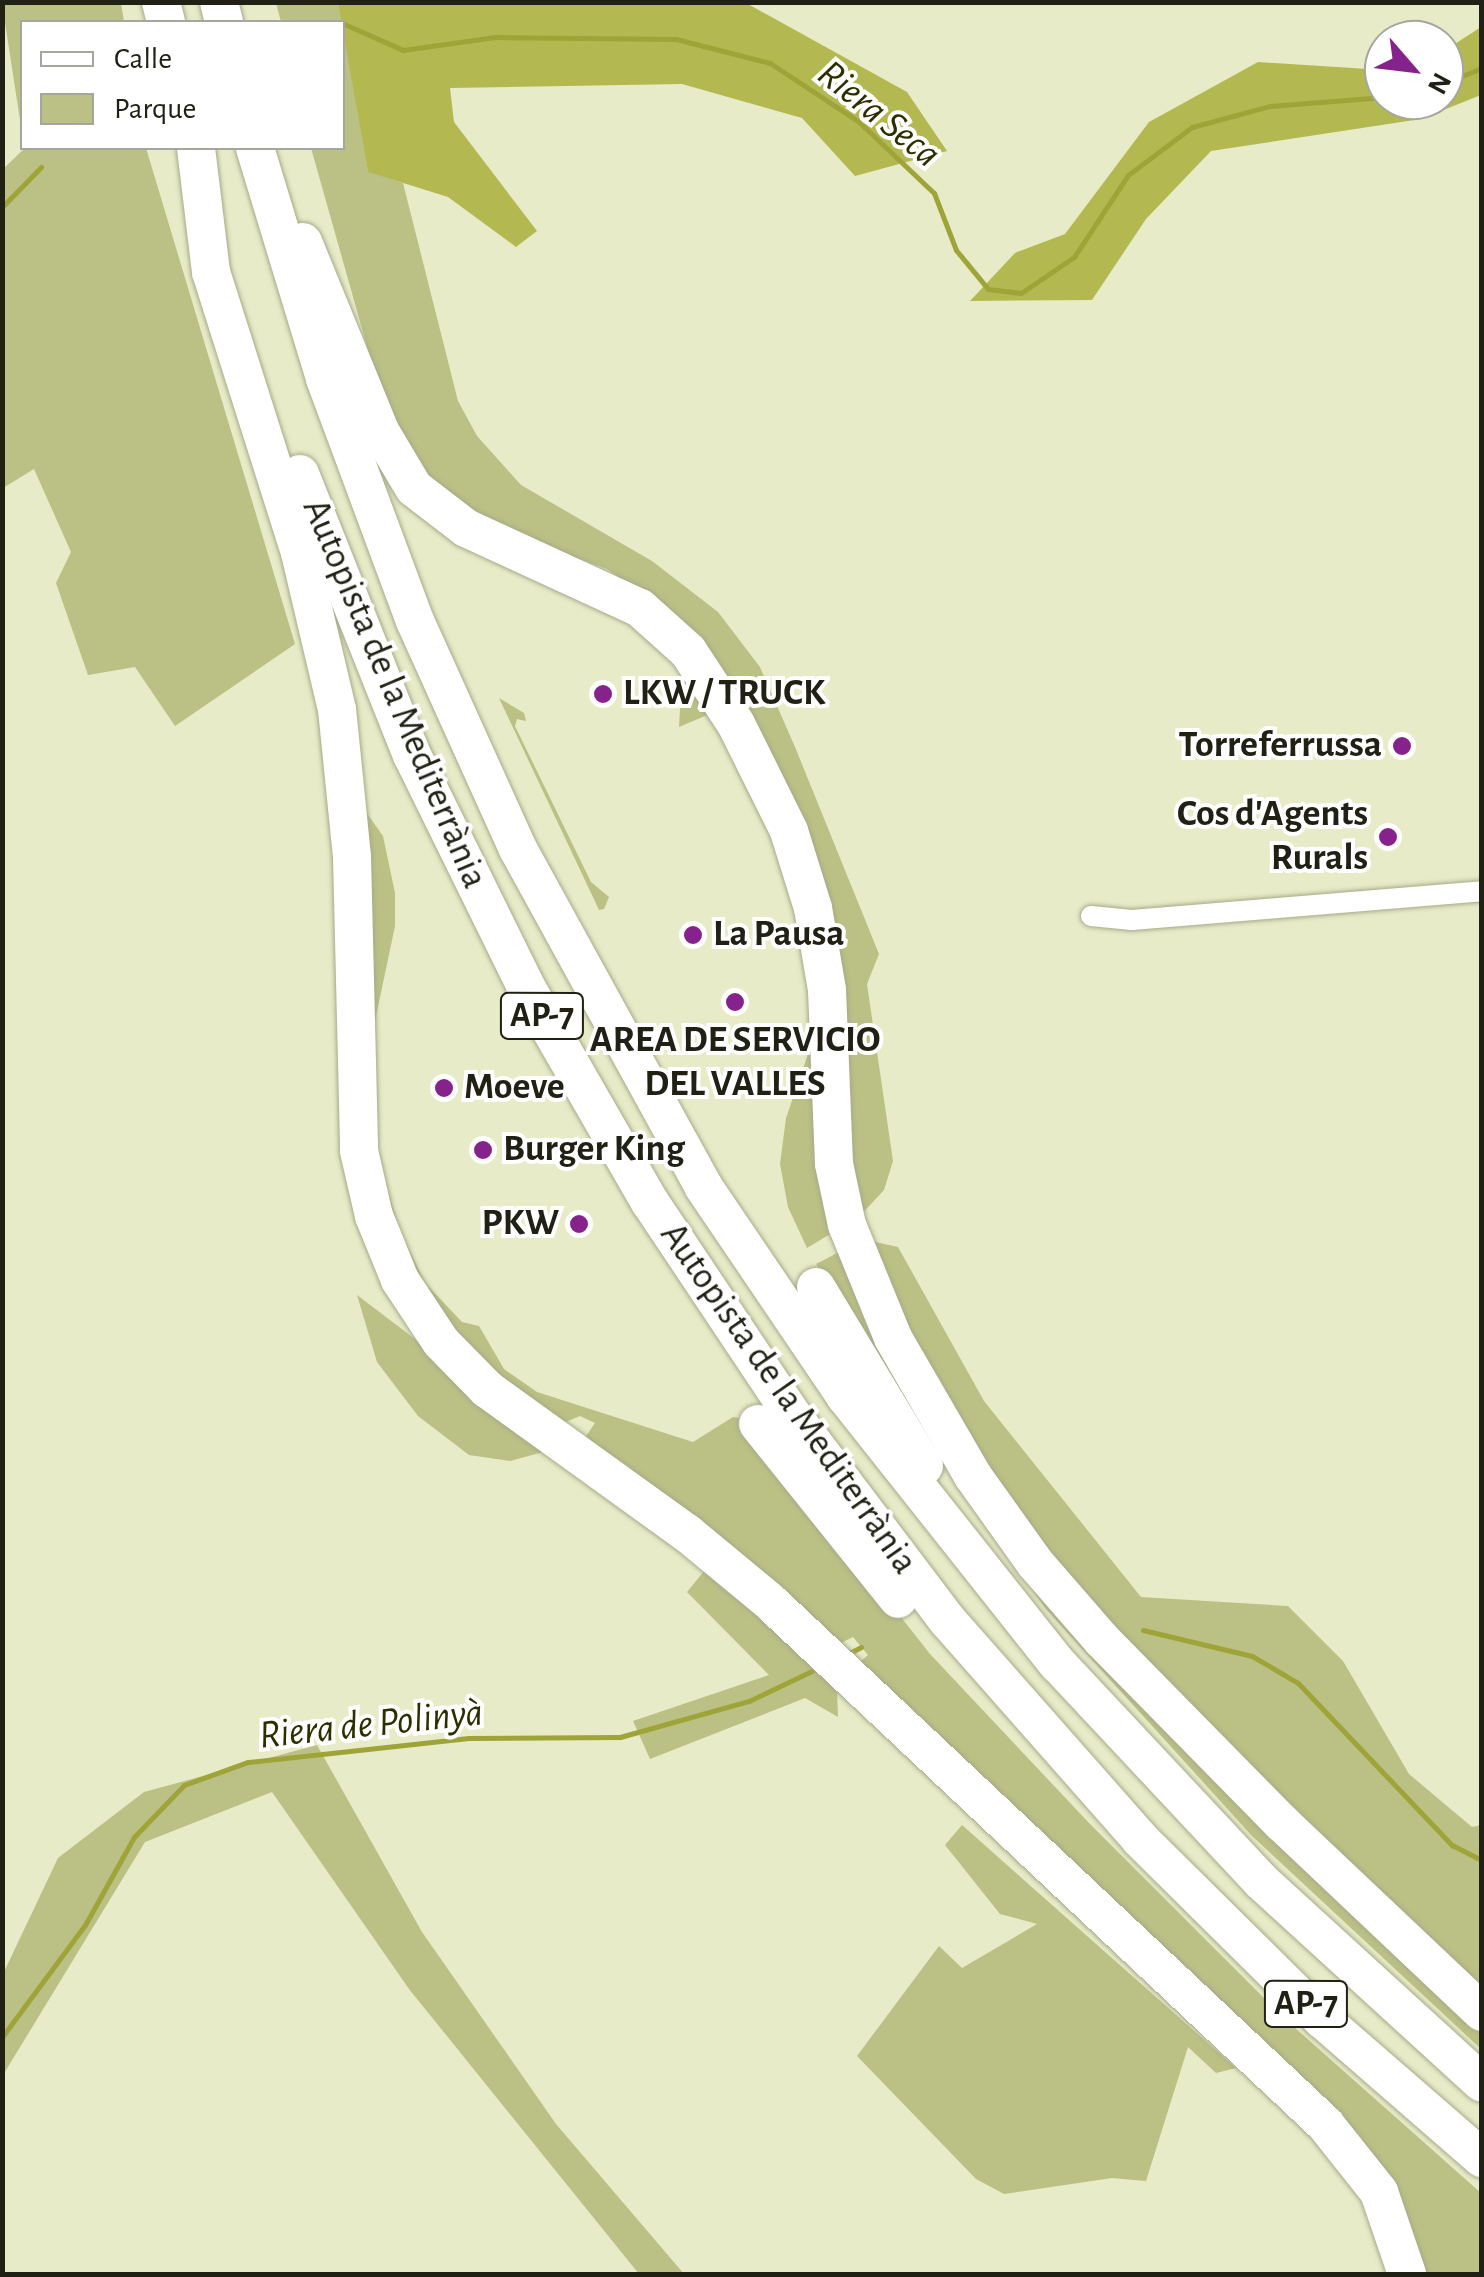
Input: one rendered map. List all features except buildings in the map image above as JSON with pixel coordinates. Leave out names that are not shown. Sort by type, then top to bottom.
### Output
[{"type":"highway","points":[[197,150],[211,272],[300,553],[337,709],[352,857],[356,1121],[374,1216],[400,1280],[441,1342],[487,1388],[720,1559],[1344,2144],[1379,2192],[1407,2274]]},
{"type":"highway","name":"Autopista de la Mediterrània","points":[[198,150],[274,400],[333,564],[412,755],[525,985],[650,1202],[772,1387],[948,1621],[1083,1778],[1323,2020],[1482,2158]]},
{"type":"highway","points":[[257,150],[311,258],[380,431],[414,488],[476,533],[589,579],[640,608],[688,651],[736,724],[788,831],[814,908],[828,990],[834,1164],[851,1236],[893,1338],[943,1429],[1066,1602],[1282,1823],[1482,2012]]},
{"type":"highway","name":"Autopista de la Mediterrània","points":[[257,150],[367,499],[464,736],[560,932],[639,1077],[770,1290],[1001,1597],[1212,1832],[1482,2084]]},
{"type":"highway","points":[[311,258],[362,411],[402,498]]},
{"type":"highway","points":[[816,1286],[1001,1597]]},
{"type":"highway","points":[[758,1424],[938,1646],[1083,1778]]},
{"type":"street","points":[[1092,916],[1132,920],[1482,891]]},
{"type":"green space","points":[[2,3],[121,3],[124,20],[20,20],[20,120]]},
{"type":"green space","points":[[276,3],[338,3],[342,20],[280,20]]},
{"type":"green space","points":[[338,3],[746,3],[907,92],[947,151],[855,176],[802,118],[682,84],[450,88],[454,122],[537,231],[516,247],[448,197],[368,172],[345,42],[345,20],[341,20]]},
{"type":"green space","points":[[1481,27],[1481,95],[1464,102],[1464,38]]},
{"type":"green space","points":[[345,38],[368,171],[403,183],[458,401],[477,436],[521,485],[652,561],[718,612],[760,667],[795,747],[879,954],[867,984],[893,1161],[884,1190],[858,1218],[836,936],[678,618],[607,569],[511,534],[442,497],[409,459],[381,396],[312,150],[345,150]]},
{"type":"green space","points":[[1258,62],[1364,69],[1364,120],[1414,120],[1211,151],[1146,219],[1092,300],[970,301],[1015,253],[1065,234],[1149,122]]},
{"type":"green space","points":[[23,150],[147,150],[295,644],[175,726],[135,667],[88,675],[56,583],[71,552],[34,469],[3,488],[3,169]]},
{"type":"green space","points":[[684,658],[758,786],[814,941],[824,1164],[840,1228],[807,1248],[788,1207],[780,1164],[786,1118],[815,1034],[808,942],[774,837],[712,713],[679,727],[682,674],[676,659]]},
{"type":"green space","points":[[499,698],[524,713],[526,721],[517,719],[515,726],[591,882],[609,897],[604,909],[599,910]]},
{"type":"green space","points":[[361,805],[383,836],[395,893],[395,926],[375,1021],[378,1156],[400,1232],[426,1284],[462,1322],[479,1326],[504,1369],[537,1392],[693,1442],[733,1417],[745,1419],[930,1654],[1089,1823],[1285,2019],[1481,2193],[1481,2274],[1418,2274],[1404,2228],[855,1666],[868,1655],[853,1637],[833,1647],[580,1445],[595,1423],[580,1416],[563,1423],[528,1414],[422,1301],[370,1170]]},
{"type":"green space","points":[[866,1240],[898,1247],[984,1401],[1141,1597],[1288,1606],[1343,1661],[1409,1774],[1472,1827],[1481,1825],[1481,1992],[1109,1625],[1023,1524],[913,1346]]},
{"type":"green space","points":[[847,1248],[951,1454],[1481,2023],[1481,2049],[1252,1836],[1046,1609],[936,1454],[816,1264]]},
{"type":"green space","points":[[357,1295],[432,1352],[547,1451],[510,1461],[469,1455],[418,1416],[377,1362]]},
{"type":"green space","points":[[709,1565],[837,1689],[838,1717],[805,1698],[650,1759],[633,1721],[769,1675],[687,1592]]},
{"type":"green space","points":[[317,1745],[422,1932],[556,2124],[684,2274],[639,2274],[409,1989],[272,1792],[145,1842],[3,2075],[3,1974],[58,1858],[144,1792]]},
{"type":"green space","points":[[962,1825],[1236,2068],[1216,2073],[1188,2047],[1146,2181],[1112,2178],[1004,2194],[976,2179],[857,2056],[939,1946],[962,1968],[1037,1924],[1000,1914],[945,1845]]},
{"type":"waterway","name":"Riera Seca","points":[[345,24],[403,50],[495,37],[676,39],[770,63],[858,121],[934,193],[956,250],[988,289],[1021,293],[1074,257],[1128,175],[1192,127],[1270,106],[1364,99]]},
{"type":"waterway","name":"Riera Seca","points":[[1464,75],[1482,68]]},
{"type":"waterway","name":"Riera Seca","points":[[2,207],[41,167]]},
{"type":"waterway","name":"Riera de Polinyà","points":[[1143,1630],[1252,1656],[1298,1683],[1452,1845],[1482,1860]]},
{"type":"waterway","name":"Riera de Polinyà","points":[[846,1655],[861,1647]]},
{"type":"waterway","name":"Riera de Polinyà","points":[[2,2037],[85,1925],[134,1837],[184,1785],[248,1762],[469,1738],[620,1737],[749,1701],[818,1668]]},
{"type":"place","name":"LKW / TRUCK","points":[[603,694]]},
{"type":"place","name":"Torreferrussa","points":[[1402,746]]},
{"type":"place","name":"Cos d'Agents Rurals","points":[[1388,837]]},
{"type":"place","name":"La Pausa","points":[[693,935]]},
{"type":"place","name":"AREA DE SERVICIO DEL VALLES","points":[[735,1002]]},
{"type":"place","name":"Moeve","points":[[444,1088]]},
{"type":"place","name":"Burger King","points":[[483,1150]]},
{"type":"place","name":"PKW","points":[[579,1224]]}]
